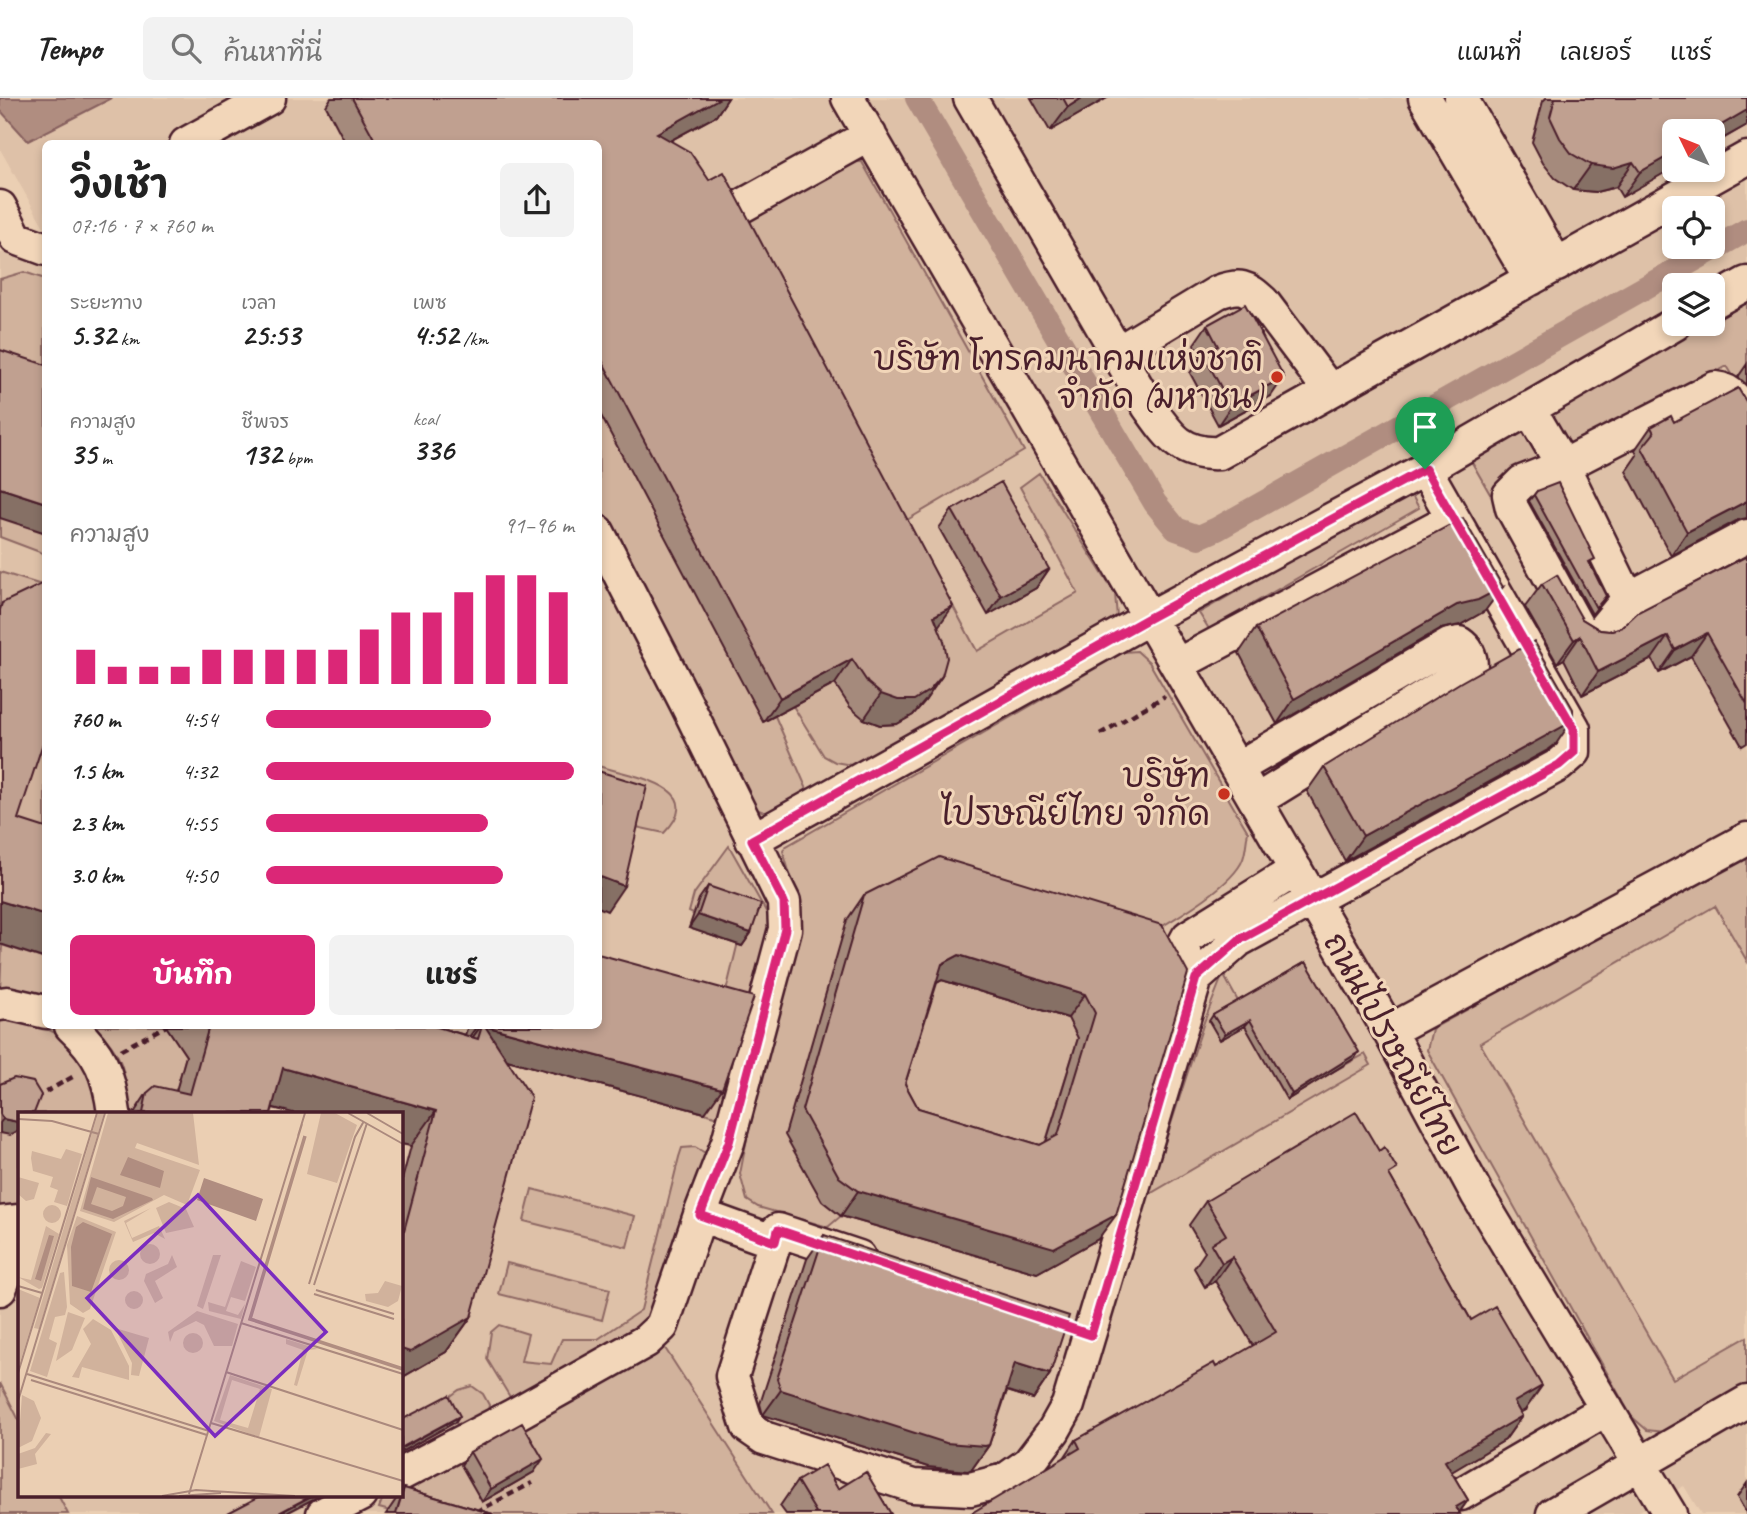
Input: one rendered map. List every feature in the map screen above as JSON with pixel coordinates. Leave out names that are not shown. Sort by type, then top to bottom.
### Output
[{"type":"street","points":[[193,140],[269,98]]},
{"type":"street","name":"ถนนไปรษณีย์ไทย","points":[[848,98],[1389,1031],[1477,1194],[1670,1514]]},
{"type":"street","points":[[970,98],[1148,407],[1167,432],[1185,447],[1199,454],[1219,453],[1747,158]]},
{"type":"street","points":[[1425,98],[1544,272]]},
{"type":"street","points":[[1461,98],[1544,272]]},
{"type":"street","points":[[742,206],[870,135]]},
{"type":"street","points":[[0,207],[8,243]]},
{"type":"street","points":[[8,243],[42,224]]},
{"type":"street","points":[[8,243],[42,248]]},
{"type":"street","points":[[1725,295],[1747,282]]},
{"type":"street","points":[[1116,353],[1218,292],[1234,286],[1250,289],[1263,302],[1330,391]]},
{"type":"street","points":[[752,840],[1149,618],[1425,469],[1662,331]]},
{"type":"street","points":[[1747,419],[1735,397],[1726,389],[1715,388],[1563,466],[1521,482],[1509,495],[1512,508],[1578,628],[1588,636],[1600,633],[1628,599],[1747,536]]},
{"type":"street","points":[[1529,408],[1563,466],[1628,599]]},
{"type":"street","points":[[882,1265],[778,1230],[732,1376],[748,1427],[764,1438],[913,1486],[1011,1490],[1054,1430],[1068,1405],[1078,1331],[1196,978],[1239,940],[1559,765],[1574,752],[1574,729],[1425,469]]},
{"type":"street","points":[[1182,674],[1453,518]]},
{"type":"street","points":[[402,1473],[646,1341],[662,1326],[700,1215],[729,1142],[785,929],[784,902],[602,540]]},
{"type":"street","points":[[1237,768],[1449,645],[1459,643],[1466,647],[1471,657],[1471,667],[1463,673],[1256,801]]},
{"type":"street","points":[[1389,1031],[1747,839]]},
{"type":"street","points":[[1196,978],[1182,948],[1188,937],[1296,870]]},
{"type":"street","points":[[0,1004],[42,1011]]},
{"type":"street","points":[[74,1029],[96,1051],[110,1083],[114,1112]]},
{"type":"street","points":[[700,1215],[775,1242]]},
{"type":"street","points":[[0,1223],[18,1221]]},
{"type":"street","points":[[0,1289],[18,1243]]},
{"type":"street","points":[[1553,1514],[1747,1402]]},
{"type":"street","points":[[1461,1494],[1607,1409]]},
{"type":"street","points":[[330,1513],[358,1496]]},
{"type":"path","points":[[1100,734],[1182,674]]},
{"type":"path","points":[[482,1514],[480,1510],[532,1483]]},
{"type":"shaded area","name":"บริษัท ไปรษณีย์ไทย จำกัด","points":[[0,98],[1747,98],[1747,1514],[1701,1514],[1684,1486],[1634,1514],[0,1514],[0,254],[42,233],[42,1029],[602,1029],[602,140],[42,140],[42,224],[0,149]]},
{"type":"shaded area","points":[[0,98],[112,98],[28,141],[0,110]]},
{"type":"shaded area","points":[[840,161],[862,162],[1024,451],[907,520],[977,651],[1078,593],[1020,487],[1039,473],[1115,594],[1117,617],[862,767],[835,762],[824,756],[793,706],[728,227]]},
{"type":"shaded area","points":[[24,272],[42,278],[42,553],[0,537],[0,279]]},
{"type":"shaded area","points":[[1747,300],[1747,398],[1727,366],[1577,449],[1561,444],[1544,413],[1683,336],[1725,336],[1725,312]]},
{"type":"shaded area","points":[[602,411],[775,716],[809,794],[767,813],[750,807],[602,525]]},
{"type":"shaded area","points":[[1524,426],[1545,461],[1490,494],[1470,459]]},
{"type":"shaded area","points":[[1410,492],[1419,508],[1209,629],[1199,613]]},
{"type":"shaded area","points":[[0,572],[42,585],[42,589],[0,628]]},
{"type":"shaded area","points":[[1137,651],[1149,662],[1248,832],[1244,856],[1236,871],[1225,883],[1193,907],[1131,945],[922,882],[841,1216],[828,1227],[758,1207],[747,1200],[740,1174],[747,1138],[797,943],[798,902],[783,851],[785,847],[1124,652]]},
{"type":"shaded area","points":[[42,716],[42,868],[0,832]]},
{"type":"shaded area","points":[[602,767],[661,786],[672,794],[678,804],[676,817],[664,833],[627,825],[602,803]]},
{"type":"shaded area","points":[[729,846],[777,931],[719,1117],[697,1111],[739,938],[689,912],[694,894]]},
{"type":"shaded area","points":[[1747,854],[1747,961],[1715,906],[1480,1043],[1673,1379],[1747,1337],[1747,1385],[1664,1432],[1647,1430],[1631,1416],[1427,1050],[1432,1029]]},
{"type":"shaded area","points":[[2,945],[42,958],[42,1000],[0,989]]},
{"type":"shaded area","points":[[1223,974],[1290,1095],[1365,1054],[1371,1065],[1148,1195],[1204,1022]]},
{"type":"shaded area","points":[[942,980],[1068,1018],[1078,1038],[1040,1160],[888,1109],[925,989]]},
{"type":"shaded area","points":[[14,1019],[36,1025],[75,1046],[91,1070],[101,1112],[18,1112],[18,1208],[0,1208],[0,1020]]},
{"type":"shaded area","points":[[97,1029],[168,1029],[186,1056],[170,1112],[125,1112],[122,1065]]},
{"type":"shaded area","points":[[695,1147],[707,1154],[653,1328],[513,1402],[487,1359],[491,1332],[499,1325],[528,1334],[521,1361],[551,1364],[562,1339],[598,1339],[641,1310],[679,1157],[682,1148]]},
{"type":"shaded area","points":[[532,1189],[635,1216],[627,1247],[524,1221]]},
{"type":"shaded area","points":[[507,1263],[610,1289],[602,1320],[499,1294]]},
{"type":"shaded area","points":[[661,1342],[772,1514],[401,1514],[379,1508],[384,1496],[402,1496],[402,1485]]},
{"type":"shaded area","points":[[0,1383],[18,1418],[18,1496],[59,1496],[68,1514],[0,1514]]},
{"type":"shaded area","points":[[472,1386],[483,1394],[489,1405],[487,1415],[460,1430],[444,1401],[459,1390]]},
{"type":"building","points":[[352,98],[720,98],[657,133],[690,152],[709,180],[724,172],[953,606],[934,616],[944,641],[947,658],[942,676],[930,690],[914,700],[898,700],[881,694],[868,683],[852,659],[780,698],[602,361],[602,140],[375,140]]},
{"type":"building","points":[[1063,98],[1082,98],[1068,107]]},
{"type":"building","points":[[1555,98],[1747,98],[1747,110],[1726,122],[1726,119],[1662,119],[1662,159],[1640,172],[1633,162],[1613,168],[1591,165],[1572,154],[1560,138],[1550,117]]},
{"type":"building","points":[[1245,304],[1284,377],[1231,406],[1203,354],[1218,346],[1207,325]]},
{"type":"building","points":[[0,350],[42,364],[42,502],[0,488]]},
{"type":"building","points":[[1738,388],[1747,403],[1747,501],[1687,532],[1642,448],[1654,433],[1651,427],[1671,416],[1674,422]]},
{"type":"building","points":[[1001,482],[1049,569],[1001,596],[952,510]]},
{"type":"building","points":[[1558,483],[1595,559],[1589,562],[1606,596],[1596,608],[1534,495],[1537,491]]},
{"type":"building","points":[[1463,518],[1503,587],[1478,600],[1457,605],[1294,699],[1256,628]]},
{"type":"building","points":[[1747,556],[1747,704],[1707,633],[1675,650],[1668,636],[1598,672],[1580,636],[1574,640],[1542,584],[1557,575],[1582,619],[1600,630],[1609,631],[1622,627],[1638,612]]},
{"type":"building","points":[[42,584],[42,746],[18,819],[42,827],[42,914],[0,901],[2,603]]},
{"type":"building","points":[[1534,641],[1573,709],[1573,719],[1363,836],[1324,767],[1461,682]]},
{"type":"building","points":[[602,772],[647,786],[624,886],[602,878]]},
{"type":"building","points":[[939,857],[1162,925],[1188,973],[1116,1215],[1054,1248],[858,1191],[839,1177],[802,1110],[864,895]],"holes":[[[959,955],[1085,994],[1095,1013],[1058,1135],[1040,1145],[918,1108],[905,1084],[942,964]]]},
{"type":"building","points":[[708,886],[761,904],[751,933],[698,915]]},
{"type":"building","points":[[602,955],[754,997],[722,1089],[496,1029],[602,1029]]},
{"type":"building","points":[[1306,962],[1359,1052],[1292,1094],[1250,1020],[1225,1034],[1213,1015]]},
{"type":"building","points":[[208,1029],[444,1029],[478,1039],[481,1029],[487,1029],[531,1097],[471,1317],[410,1352],[402,1349],[402,1238],[436,1111],[283,1068],[271,1112],[143,1112],[147,1093],[155,1086],[190,1094]]},
{"type":"building","points":[[14,1078],[33,1082],[41,1095],[34,1112],[18,1112],[18,1122],[3,1119],[0,1114],[0,1084]]},
{"type":"building","points":[[1356,1112],[1379,1151],[1384,1147],[1397,1169],[1389,1174],[1471,1320],[1495,1306],[1542,1386],[1514,1402],[1522,1416],[1445,1461],[1468,1500],[1456,1507],[1460,1514],[970,1514],[1080,1448],[1076,1440],[1214,1363],[1216,1367],[1276,1332],[1232,1257],[1222,1263],[1211,1244],[1226,1235],[1206,1201]]},
{"type":"building","points":[[824,1235],[1069,1316],[1050,1374],[1015,1363],[989,1445],[946,1443],[781,1390],[777,1379]]},
{"type":"building","points":[[449,1395],[460,1416],[402,1447],[402,1419]]},
{"type":"building","points":[[522,1423],[543,1459],[491,1489],[470,1452]]},
{"type":"building","points":[[824,1465],[838,1489],[866,1472],[891,1514],[817,1514],[797,1481]]},
{"type":"building","points":[[404,1488],[493,1514],[396,1514]]},
{"type":"building","points":[[260,1496],[311,1496],[277,1514],[226,1514]]},
{"type":"waterway","points":[[917,98],[1155,503],[1176,529],[1199,537],[1747,230]]},
{"type":"place","name":"บริษัท โทรคมนาคมแห่งชาติ จำกัด (มหาชน)","points":[[1277,377]]},
{"type":"place","name":"บริษัท ไปรษณีย์ไทย จำกัด","points":[[1224,794]]},
{"type":"route","points":[[1425,469],[1574,729],[1574,752],[1559,765],[1239,940],[1196,978],[1091,1335],[778,1230],[775,1242],[700,1215],[729,1142],[785,929],[784,902],[752,840],[1149,618],[1425,469]]}]
